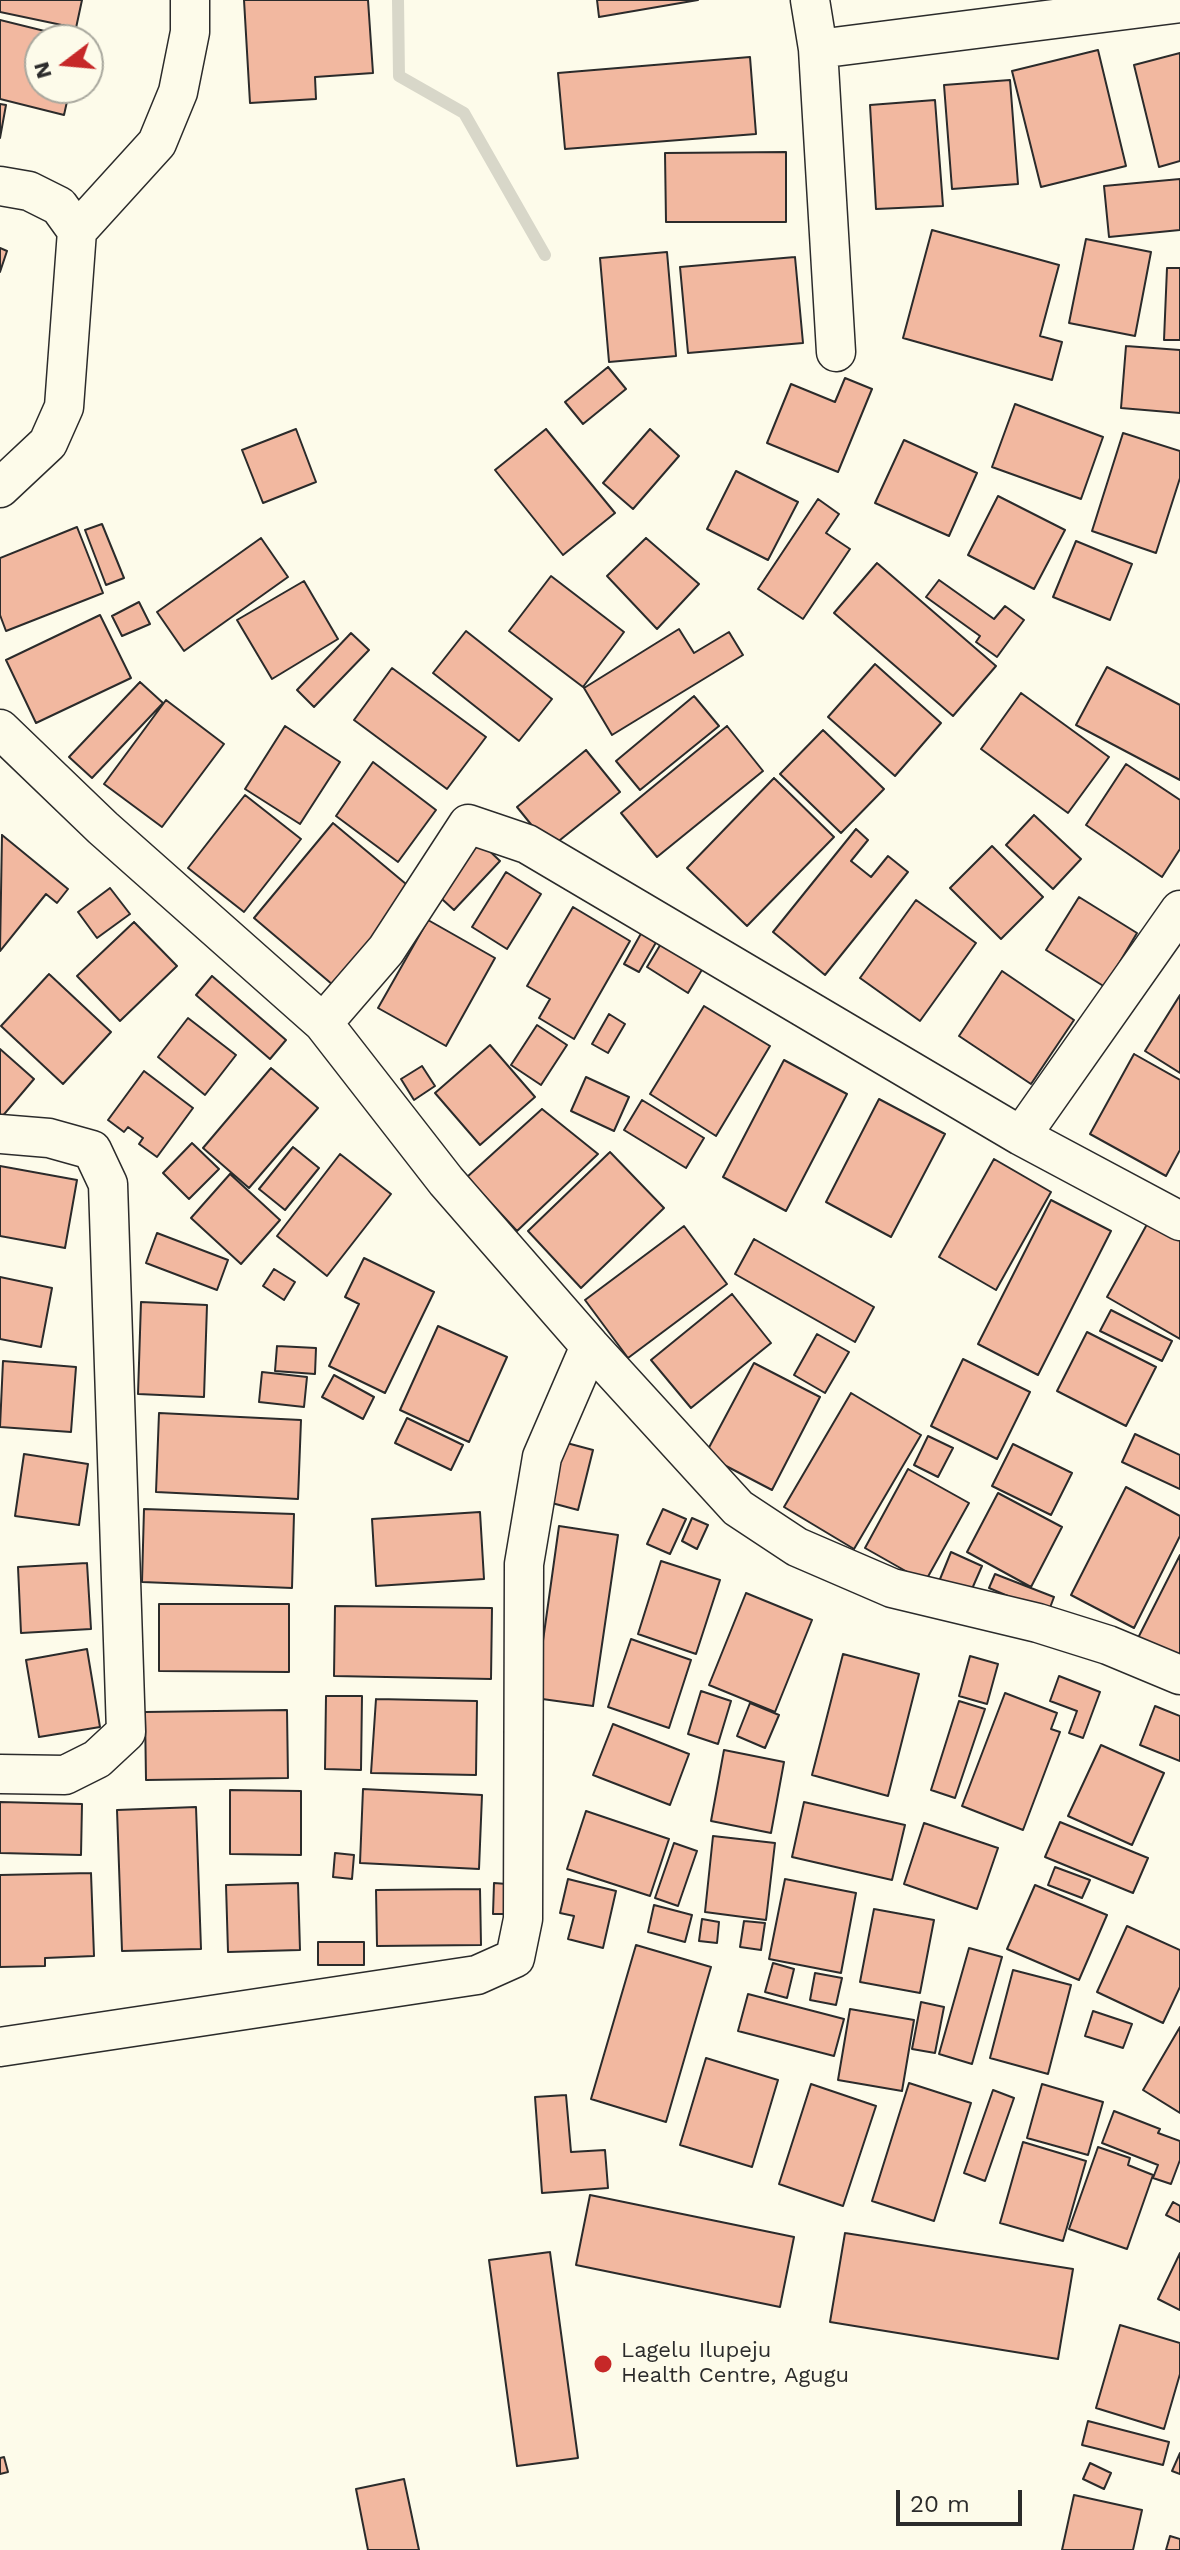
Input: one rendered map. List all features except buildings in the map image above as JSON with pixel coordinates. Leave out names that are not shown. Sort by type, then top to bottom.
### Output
[{"type":"street","points":[[0,488],[48,443],[64,407],[77,231],[157,143],[178,92],[190,32],[190,0]]},
{"type":"street","points":[[810,0],[818,49],[836,352]]},
{"type":"street","points":[[818,49],[1180,3]]},
{"type":"street","points":[[0,186],[29,191],[59,206],[77,231]]},
{"type":"street","points":[[0,729],[103,828],[323,1023],[446,1181],[590,1346],[738,1508],[797,1547],[892,1588],[1038,1623],[1108,1645],[1180,1675]]},
{"type":"street","points":[[323,1023],[386,950],[468,824],[527,844],[1021,1136],[1180,1221]]},
{"type":"street","points":[[1021,1136],[1180,910]]},
{"type":"street","points":[[0,1134],[49,1138],[92,1150],[108,1184],[126,1732],[97,1759],[65,1775],[0,1774]]},
{"type":"street","points":[[0,2047],[477,1975],[515,1958],[523,1919],[524,1564],[542,1457],[590,1346]]},
{"type":"waterway","points":[[398,0],[399,76],[464,113],[545,255]]},
{"type":"place","name":"Lagelu Ilupeju Health Centre, Agugu","points":[[603,2364]]}]
